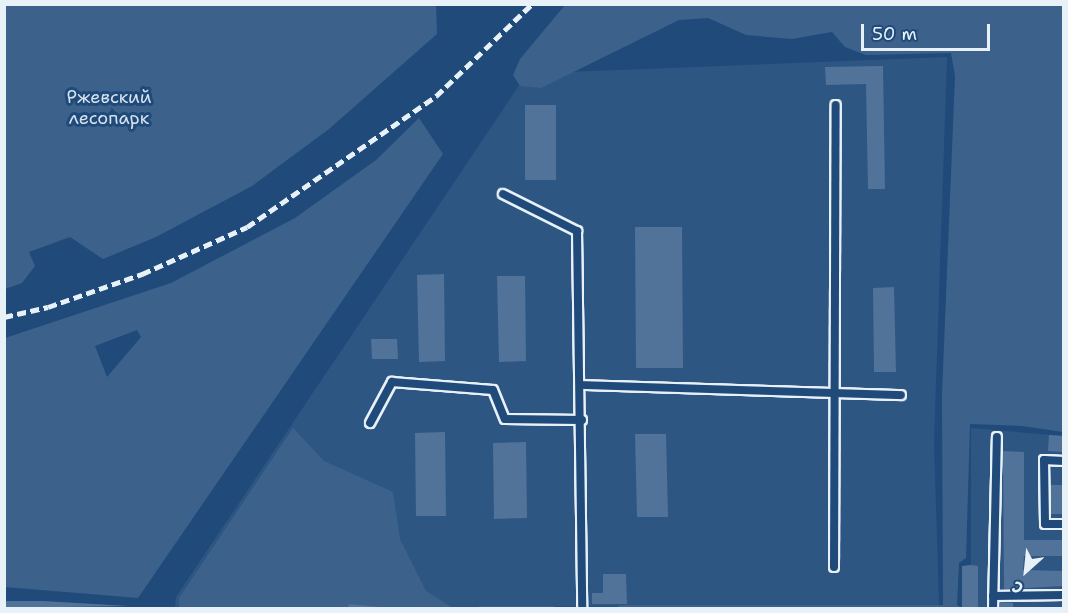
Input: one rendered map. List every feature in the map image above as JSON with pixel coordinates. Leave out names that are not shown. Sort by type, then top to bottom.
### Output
[{"type":"lane","points":[[834,567],[836,105]]},
{"type":"lane","points":[[503,194],[577,231],[582,385],[582,609]]},
{"type":"lane","points":[[370,423],[392,382],[493,390],[505,419],[582,420]]},
{"type":"lane","points":[[582,385],[901,395]]},
{"type":"lane","points":[[993,609],[997,437]]},
{"type":"lane","points":[[1064,461],[1044,460],[1045,524],[1064,524]]},
{"type":"lane","points":[[993,596],[1064,595]]},
{"type":"shaded area","points":[[947,57],[934,442],[939,605],[175,608],[176,597],[520,84],[542,73]]},
{"type":"shaded area","points":[[971,428],[1063,436],[1063,608],[962,608],[962,566],[971,565]]},
{"type":"shaded area","points":[[4,601],[42,601],[128,606],[5,608]]},
{"type":"green space","name":"Ржевский лесопарк","points":[[5,4],[436,5],[437,34],[329,129],[252,186],[156,237],[103,259],[70,237],[29,252],[35,266],[22,283],[5,289]]},
{"type":"green space","points":[[565,5],[1063,5],[1063,432],[1022,426],[970,424],[966,558],[959,563],[957,605],[962,608],[617,608],[619,605],[943,605],[942,394],[955,76],[951,53],[866,55],[845,47],[832,32],[792,39],[746,35],[708,18],[679,20],[541,88],[520,86],[513,75],[520,59]]},
{"type":"green space","points":[[419,118],[443,154],[138,598],[5,587],[5,338],[171,283],[295,218],[376,160]],"holes":[[[137,330],[141,337],[107,377],[95,346]]]},
{"type":"green space","points":[[293,428],[324,461],[393,492],[400,539],[426,591],[453,608],[179,608],[179,598]]},
{"type":"green space","points":[[479,606],[554,606],[555,608],[479,608]]},
{"type":"building","points":[[883,66],[885,189],[868,189],[866,84],[826,85],[825,67]]},
{"type":"building","points":[[525,105],[556,105],[556,180],[525,180]]},
{"type":"building","points":[[635,227],[682,227],[683,368],[636,368]]},
{"type":"building","points":[[444,274],[445,361],[419,362],[417,275]]},
{"type":"building","points":[[497,276],[525,276],[526,361],[499,362]]},
{"type":"building","points":[[894,287],[896,372],[874,372],[873,288]]},
{"type":"building","points":[[371,339],[397,339],[398,359],[372,359]]},
{"type":"building","points":[[445,432],[446,516],[416,516],[415,433]]},
{"type":"building","points":[[635,434],[666,434],[668,517],[637,517]]},
{"type":"building","points":[[1049,435],[1064,436],[1064,452],[1048,451]]},
{"type":"building","points":[[526,442],[527,518],[494,519],[493,443]]},
{"type":"building","points":[[1003,451],[1024,452],[1024,540],[1064,540],[1064,556],[1024,556],[1023,570],[1064,571],[1064,586],[1004,589]]},
{"type":"building","points":[[1051,485],[1064,485],[1064,514],[1050,514]]},
{"type":"building","points":[[962,566],[978,566],[978,608],[962,608]]},
{"type":"building","points":[[603,574],[626,574],[627,604],[592,604],[592,593],[603,593]]},
{"type":"building","points":[[4,601],[42,601],[128,606],[4,608]]},
{"type":"building","points":[[999,602],[1013,603],[1013,608],[999,608]]},
{"type":"building","points":[[349,604],[378,607],[378,608],[348,608]]},
{"type":"railway","points":[[4,317],[48,307],[142,274],[247,227],[436,96],[532,4]]}]
